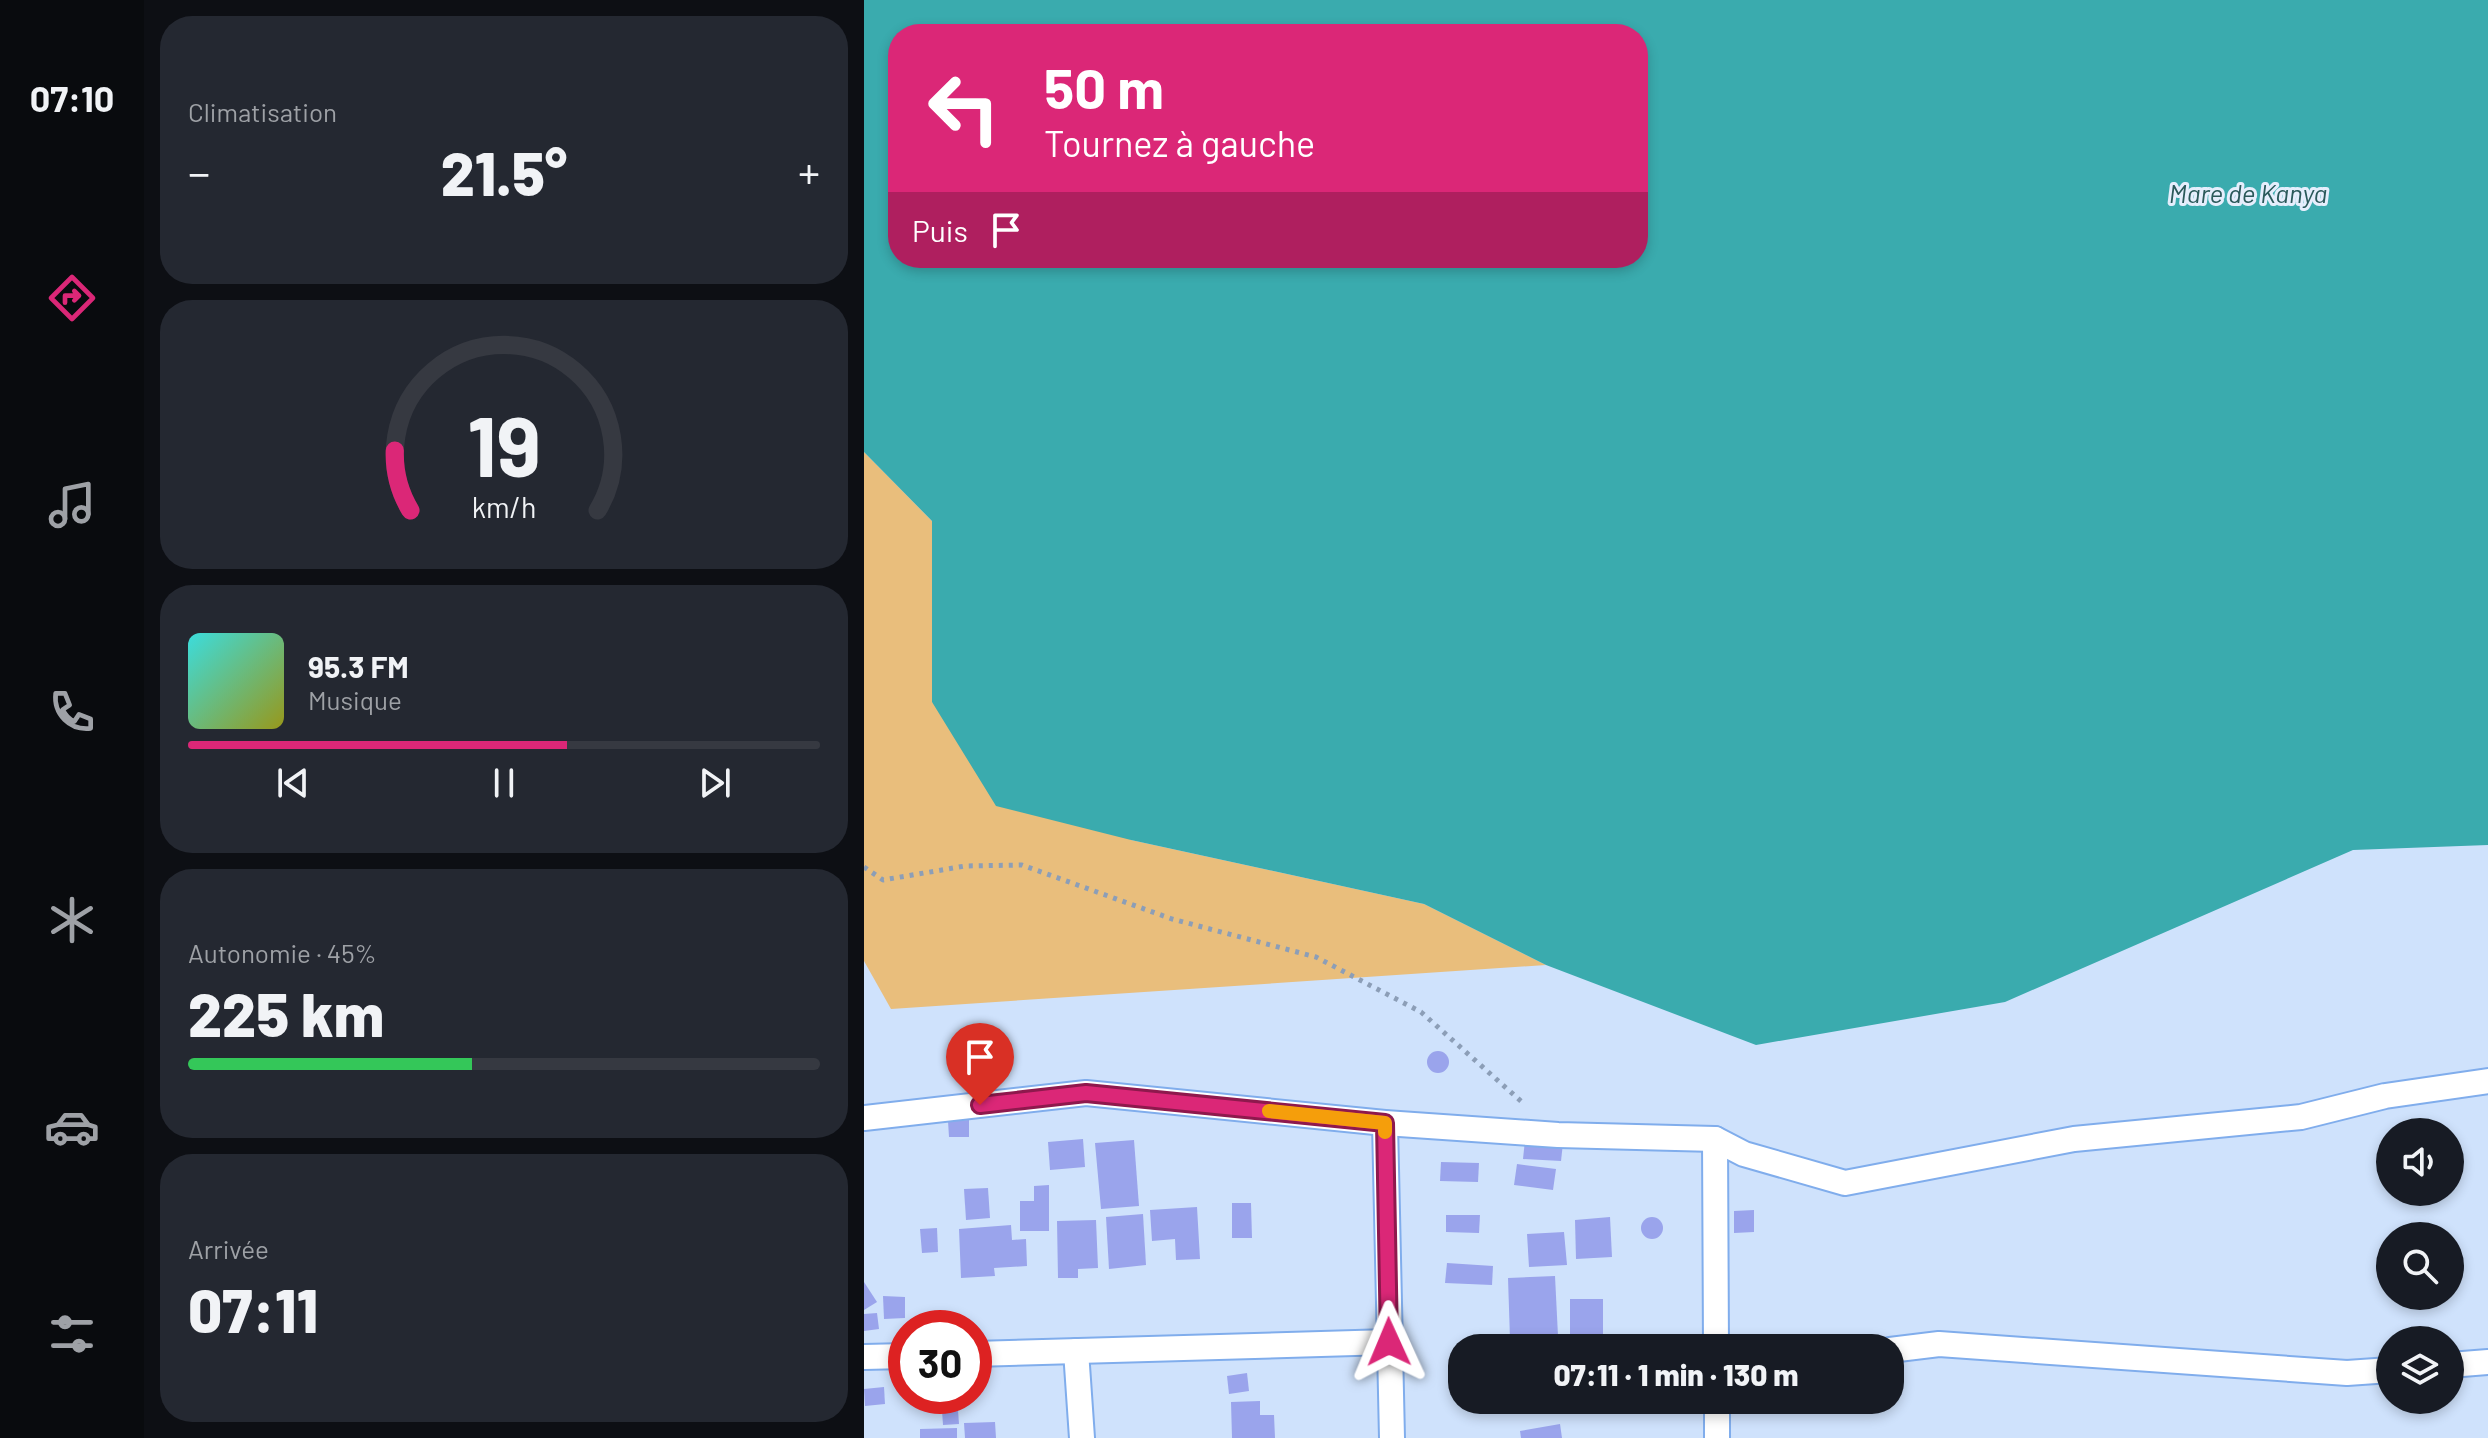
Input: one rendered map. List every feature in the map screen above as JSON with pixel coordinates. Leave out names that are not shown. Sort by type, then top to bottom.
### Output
[{"type":"street","points":[[864,1118],[1075,1093],[1385,1123],[1558,1135],[1715,1139],[1744,1154],[1845,1183],[2074,1139],[2301,1117],[2385,1096],[2488,1081]]},
{"type":"street","points":[[1385,1123],[1392,1438]]},
{"type":"street","points":[[1715,1139],[1716,1334]]},
{"type":"street","points":[[992,1353],[1389,1342]]},
{"type":"street","points":[[1904,1348],[1939,1344],[2347,1373],[2376,1371]]},
{"type":"street","points":[[1076,1351],[1082,1438]]},
{"type":"street","points":[[864,1357],[888,1356]]},
{"type":"street","points":[[2464,1364],[2488,1362]]},
{"type":"street","points":[[1717,1414],[1717,1438]]},
{"type":"path","points":[[864,867],[883,880],[965,866],[1022,865],[1172,919],[1316,957],[1421,1012],[1524,1104]]},
{"type":"shaded area","points":[[864,452],[932,521],[932,702],[1131,840],[1424,904],[1546,965],[891,1009],[864,961]]},
{"type":"water","name":"Mare de Kanya","points":[[864,0],[2488,0],[2488,845],[2353,850],[2005,1002],[1756,1045],[1546,965],[1424,904],[1131,840],[996,806],[932,702],[932,521],[864,452]]},
{"type":"building","points":[[1438,1051],[1446,1054],[1449,1062],[1446,1070],[1438,1073],[1430,1070],[1427,1062],[1430,1054]]},
{"type":"building","points":[[969,1120],[969,1137],[949,1137],[948,1121]]},
{"type":"building","points":[[1083,1139],[1085,1167],[1050,1170],[1048,1142]]},
{"type":"building","points":[[1134,1140],[1139,1206],[1101,1209],[1095,1143]]},
{"type":"building","points":[[1525,1140],[1563,1143],[1561,1161],[1523,1159]]},
{"type":"building","points":[[1441,1162],[1479,1163],[1478,1182],[1440,1181]]},
{"type":"building","points":[[1517,1164],[1556,1169],[1553,1190],[1514,1185]]},
{"type":"building","points":[[1049,1185],[1049,1231],[1020,1231],[1020,1201],[1034,1201],[1034,1186]]},
{"type":"building","points":[[988,1188],[990,1218],[966,1220],[964,1189]]},
{"type":"building","points":[[1232,1203],[1251,1203],[1252,1238],[1232,1238]]},
{"type":"building","points":[[1197,1207],[1200,1259],[1176,1260],[1175,1239],[1152,1241],[1150,1210]]},
{"type":"building","points":[[1754,1210],[1754,1232],[1734,1233],[1734,1211]]},
{"type":"building","points":[[1143,1214],[1146,1265],[1109,1269],[1106,1217]]},
{"type":"building","points":[[1446,1215],[1480,1215],[1479,1233],[1446,1232]]},
{"type":"building","points":[[1610,1217],[1612,1257],[1576,1259],[1575,1220]]},
{"type":"building","points":[[1652,1217],[1660,1220],[1663,1228],[1660,1236],[1652,1239],[1644,1236],[1641,1228],[1644,1220]]},
{"type":"building","points":[[1096,1220],[1098,1268],[1078,1269],[1078,1278],[1058,1278],[1057,1221]]},
{"type":"building","points":[[1011,1225],[1012,1240],[1026,1239],[1027,1266],[994,1268],[995,1276],[961,1278],[959,1229]]},
{"type":"building","points":[[937,1228],[938,1252],[922,1253],[920,1229]]},
{"type":"building","points":[[1564,1232],[1567,1265],[1529,1267],[1527,1234]]},
{"type":"building","points":[[1447,1263],[1493,1266],[1492,1285],[1445,1283]]},
{"type":"building","points":[[1555,1276],[1558,1334],[1510,1334],[1508,1278]]},
{"type":"building","points":[[864,1282],[877,1302],[864,1310]]},
{"type":"building","points":[[883,1296],[905,1297],[905,1310],[888,1310],[888,1319],[884,1319]]},
{"type":"building","points":[[1570,1299],[1603,1299],[1603,1334],[1570,1334]]},
{"type":"building","points":[[877,1313],[879,1329],[864,1331],[864,1314]]},
{"type":"building","points":[[1247,1373],[1249,1391],[1229,1394],[1227,1376]]},
{"type":"building","points":[[884,1387],[885,1404],[865,1406],[864,1389]]},
{"type":"building","points":[[1260,1401],[1260,1415],[1274,1415],[1275,1438],[1232,1438],[1231,1402]]},
{"type":"building","points":[[942,1414],[958,1414],[959,1424],[943,1425]]},
{"type":"building","points":[[995,1422],[996,1438],[965,1438],[964,1423]]},
{"type":"building","points":[[1560,1424],[1562,1438],[1521,1438],[1520,1431]]},
{"type":"building","points":[[957,1428],[957,1438],[920,1438],[920,1429]]},
{"type":"slow traffic","points":[[1269,1111],[1385,1123],[1385,1132]]},
{"type":"route","points":[[980,1105],[1086,1093],[1385,1123],[1389,1342]]}]
